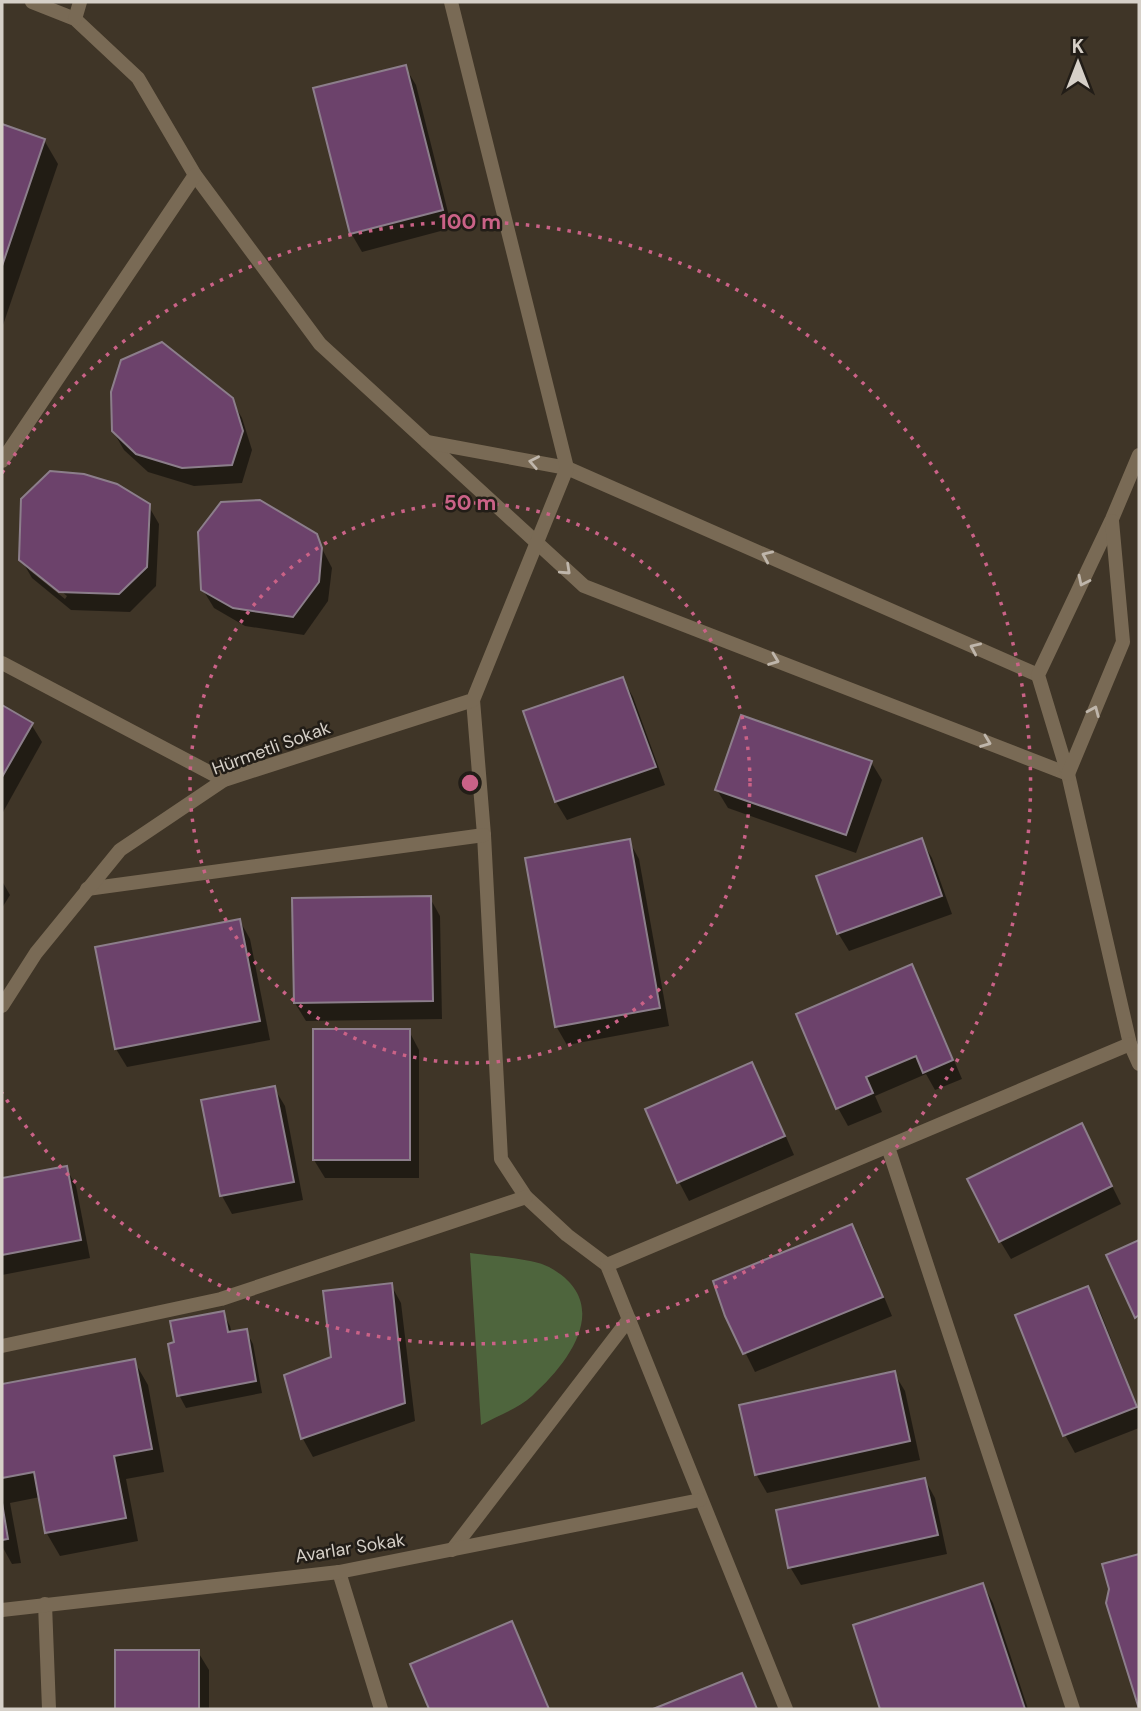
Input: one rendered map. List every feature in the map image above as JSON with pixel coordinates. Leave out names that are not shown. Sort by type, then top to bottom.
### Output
[{"type":"street","points":[[32,2],[75,19],[138,78],[195,175],[320,344],[584,586],[1068,774]]},
{"type":"street","points":[[75,19],[80,2]]},
{"type":"street","points":[[451,2],[567,468],[473,700],[484,835],[501,1159],[526,1197],[567,1235],[607,1265],[786,1709]]},
{"type":"street","points":[[2,461],[195,175]]},
{"type":"street","points":[[426,441],[567,468],[1038,675]]},
{"type":"street","points":[[1139,455],[1112,519],[1038,675],[1068,774],[1130,1044],[1139,1064]]},
{"type":"street","points":[[1068,774],[1124,642],[1112,519]]},
{"type":"street","points":[[2,663],[224,780]]},
{"type":"street","name":"Hürmetli Sokak","points":[[2,1006],[36,953],[120,850],[224,780],[473,700]]},
{"type":"street","points":[[87,889],[484,835]]},
{"type":"street","points":[[607,1265],[1130,1044]]},
{"type":"street","points":[[888,1147],[1073,1709]]},
{"type":"street","points":[[2,1346],[221,1299],[526,1197]]},
{"type":"street","points":[[452,1550],[629,1319]]},
{"type":"street","name":"Avarlar Sokak","points":[[2,1610],[340,1572],[700,1500]]},
{"type":"street","points":[[340,1572],[381,1709]]},
{"type":"street","points":[[45,1604],[50,1709]]},
{"type":"green space","points":[[470,1253],[522,1259],[549,1267],[568,1281],[579,1297],[582,1314],[580,1331],[572,1349],[547,1382],[521,1404],[481,1425]]},
{"type":"building","points":[[406,65],[443,210],[350,234],[313,88]]},
{"type":"building","points":[[2,124],[45,139],[2,266]]},
{"type":"building","points":[[162,342],[233,398],[243,431],[232,465],[182,468],[136,454],[112,431],[111,392],[121,360]]},
{"type":"building","points":[[50,471],[84,474],[117,484],[150,504],[147,567],[119,594],[59,592],[19,560],[21,499]]},
{"type":"building","points":[[260,500],[317,534],[322,548],[319,582],[293,617],[233,608],[201,590],[198,532],[221,502]]},
{"type":"building","points":[[623,677],[656,767],[555,802],[523,711]]},
{"type":"building","points":[[2,705],[33,723],[2,777]]},
{"type":"building","points":[[741,715],[872,761],[846,835],[715,790]]},
{"type":"building","points":[[922,838],[942,896],[837,934],[816,876]]},
{"type":"building","points":[[630,839],[660,1008],[555,1027],[525,858]]},
{"type":"building","points":[[431,896],[433,1001],[294,1003],[292,898]]},
{"type":"building","points":[[240,919],[260,1021],[115,1049],[95,947]]},
{"type":"building","points":[[912,964],[953,1060],[923,1073],[916,1056],[866,1077],[873,1093],[836,1109],[796,1014]]},
{"type":"building","points":[[313,1029],[410,1029],[410,1160],[313,1160]]},
{"type":"building","points":[[752,1062],[785,1136],[677,1183],[645,1109]]},
{"type":"building","points":[[275,1086],[294,1182],[220,1196],[201,1100]]},
{"type":"building","points":[[1082,1123],[1112,1186],[999,1242],[967,1179]]},
{"type":"building","points":[[67,1166],[81,1240],[2,1255],[2,1178]]},
{"type":"building","points":[[852,1224],[883,1297],[743,1354],[725,1316],[713,1281]]},
{"type":"building","points":[[1139,1240],[1139,1315],[1135,1318],[1106,1255]]},
{"type":"building","points":[[392,1283],[405,1403],[301,1439],[284,1375],[331,1357],[323,1291]]},
{"type":"building","points":[[1088,1286],[1137,1407],[1063,1436],[1015,1315]]},
{"type":"building","points":[[224,1311],[228,1332],[247,1329],[256,1381],[177,1396],[168,1344],[174,1342],[170,1321]]},
{"type":"building","points":[[135,1359],[152,1449],[114,1456],[126,1518],[45,1533],[34,1472],[2,1478],[2,1384]]},
{"type":"building","points":[[895,1371],[910,1441],[755,1475],[739,1405]]},
{"type":"building","points":[[925,1478],[938,1535],[788,1568],[776,1510]]},
{"type":"building","points":[[2,1503],[8,1539],[2,1540]]},
{"type":"building","points":[[1139,1554],[1139,1709],[1106,1603],[1109,1589],[1102,1564]]},
{"type":"building","points":[[983,1583],[1025,1709],[880,1709],[853,1625]]},
{"type":"building","points":[[512,1621],[549,1709],[429,1709],[410,1664]]},
{"type":"building","points":[[115,1650],[199,1650],[199,1709],[115,1709]]},
{"type":"building","points":[[742,1673],[757,1709],[653,1709]]}]
